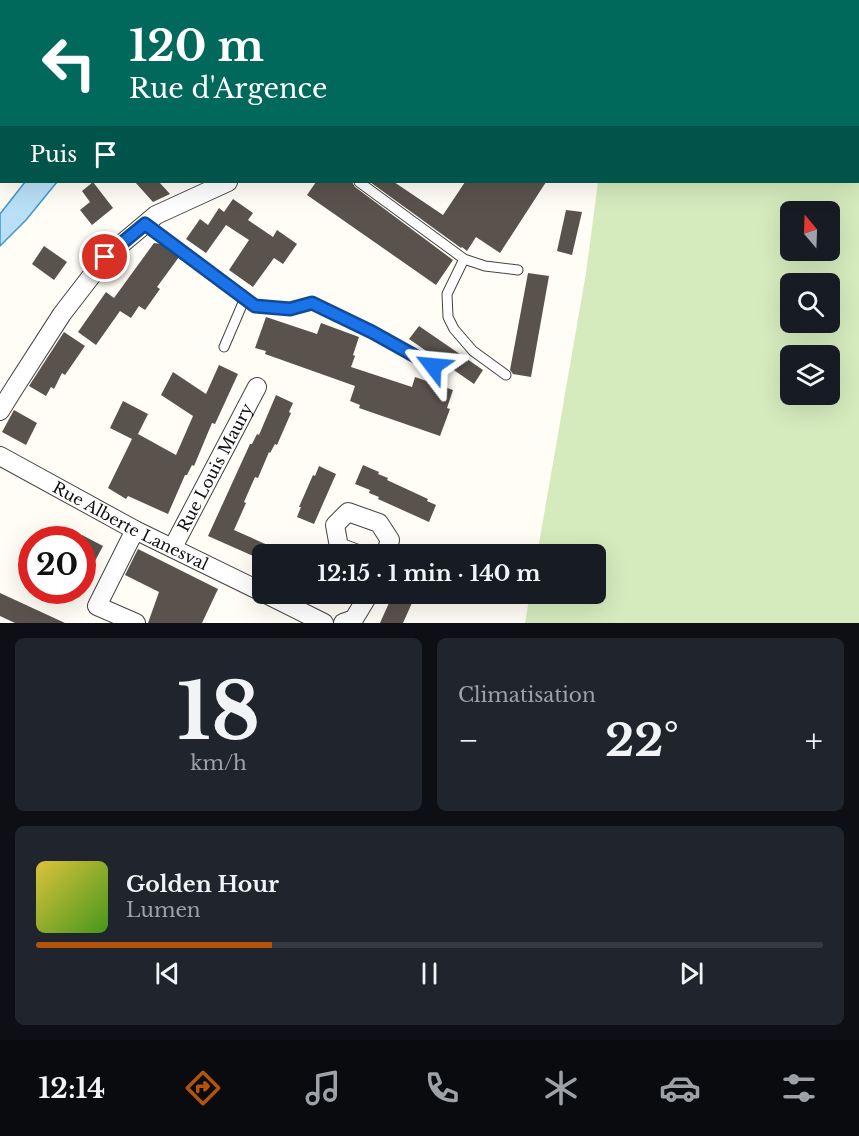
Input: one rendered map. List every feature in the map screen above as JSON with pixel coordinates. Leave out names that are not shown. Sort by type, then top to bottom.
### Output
[{"type":"street","points":[[0,411],[63,314],[105,257],[156,215],[226,183]]},
{"type":"street","name":"Rue Louis Maury","points":[[173,547],[257,387]]},
{"type":"street","name":"Rue Alberte Lanesval","points":[[0,456],[135,530],[252,587]]},
{"type":"street","points":[[338,544],[335,525],[348,512],[379,523],[390,540],[389,544]]},
{"type":"street","points":[[135,530],[97,606],[136,623]]},
{"type":"street","name":"Rue Alberte Lanesval","points":[[286,604],[324,623]]},
{"type":"street","points":[[343,623],[354,619],[363,604]]},
{"type":"lane","points":[[360,183],[464,259],[485,266],[518,270]]},
{"type":"lane","points":[[145,224],[255,306],[290,309],[312,303],[372,332],[433,366]]},
{"type":"lane","points":[[464,259],[447,294],[448,316],[454,328],[473,351],[506,375]]},
{"type":"lane","points":[[224,348],[245,298]]},
{"type":"green space","points":[[598,183],[859,183],[859,623],[525,623],[528,604],[606,604],[606,544],[539,544],[586,273]]},
{"type":"water","points":[[24,183],[56,183],[26,220],[0,246],[0,214]]},
{"type":"building","points":[[94,183],[113,208],[92,225],[80,210],[90,202],[82,191]]},
{"type":"building","points":[[136,183],[160,183],[170,194],[153,202]]},
{"type":"building","points":[[315,183],[353,183],[453,260],[436,285],[307,195]]},
{"type":"building","points":[[371,183],[395,183],[443,215],[464,183],[545,183],[500,253],[476,237],[467,251]]},
{"type":"building","points":[[233,199],[253,213],[248,220],[273,237],[277,230],[297,244],[283,264],[274,258],[253,287],[229,270],[249,240],[226,225],[206,253],[186,239],[200,219],[208,225],[219,208],[224,212]]},
{"type":"building","points":[[566,210],[582,212],[572,255],[557,251]]},
{"type":"building","points":[[154,243],[161,244],[179,257],[157,287],[160,289],[145,310],[139,306],[131,318],[120,311],[96,345],[78,332],[106,292],[114,298]]},
{"type":"building","points":[[44,246],[67,262],[54,280],[32,264]]},
{"type":"building","points":[[528,273],[549,276],[531,377],[513,374],[510,370]]},
{"type":"building","points":[[266,317],[317,334],[321,323],[359,337],[351,367],[412,387],[415,377],[453,390],[447,408],[450,409],[440,436],[359,408],[360,405],[350,401],[355,386],[265,354],[266,351],[255,348]]},
{"type":"building","points":[[419,326],[483,370],[474,384],[409,339]]},
{"type":"building","points":[[64,332],[85,346],[65,375],[62,373],[54,389],[51,387],[46,396],[29,386]]},
{"type":"building","points":[[219,365],[238,374],[215,424],[212,423],[194,466],[192,465],[185,475],[168,514],[128,496],[126,499],[108,488],[132,439],[110,428],[123,401],[148,414],[138,434],[176,455],[193,416],[161,395],[173,372],[206,394]]},
{"type":"building","points":[[276,395],[293,403],[277,445],[275,444],[269,452],[258,478],[255,477],[234,530],[265,544],[252,544],[252,556],[208,536],[250,444],[257,434],[259,435]]},
{"type":"building","points":[[14,410],[37,423],[26,445],[2,432]]},
{"type":"building","points":[[363,465],[436,505],[429,522],[378,499],[379,497],[369,493],[370,490],[355,484]]},
{"type":"building","points":[[319,466],[336,474],[314,524],[297,517],[301,507],[299,507]]},
{"type":"building","points":[[96,542],[103,546],[96,559]]},
{"type":"building","points":[[138,549],[218,589],[202,623],[148,623],[159,592],[125,575]]},
{"type":"building","points":[[0,593],[18,601],[18,604],[24,604],[65,623],[15,623],[0,616]]},
{"type":"building","points":[[389,604],[412,604],[403,623],[380,623]]},
{"type":"route","points":[[105,257],[145,224],[255,306],[290,309],[312,303],[372,332],[433,366]]}]
